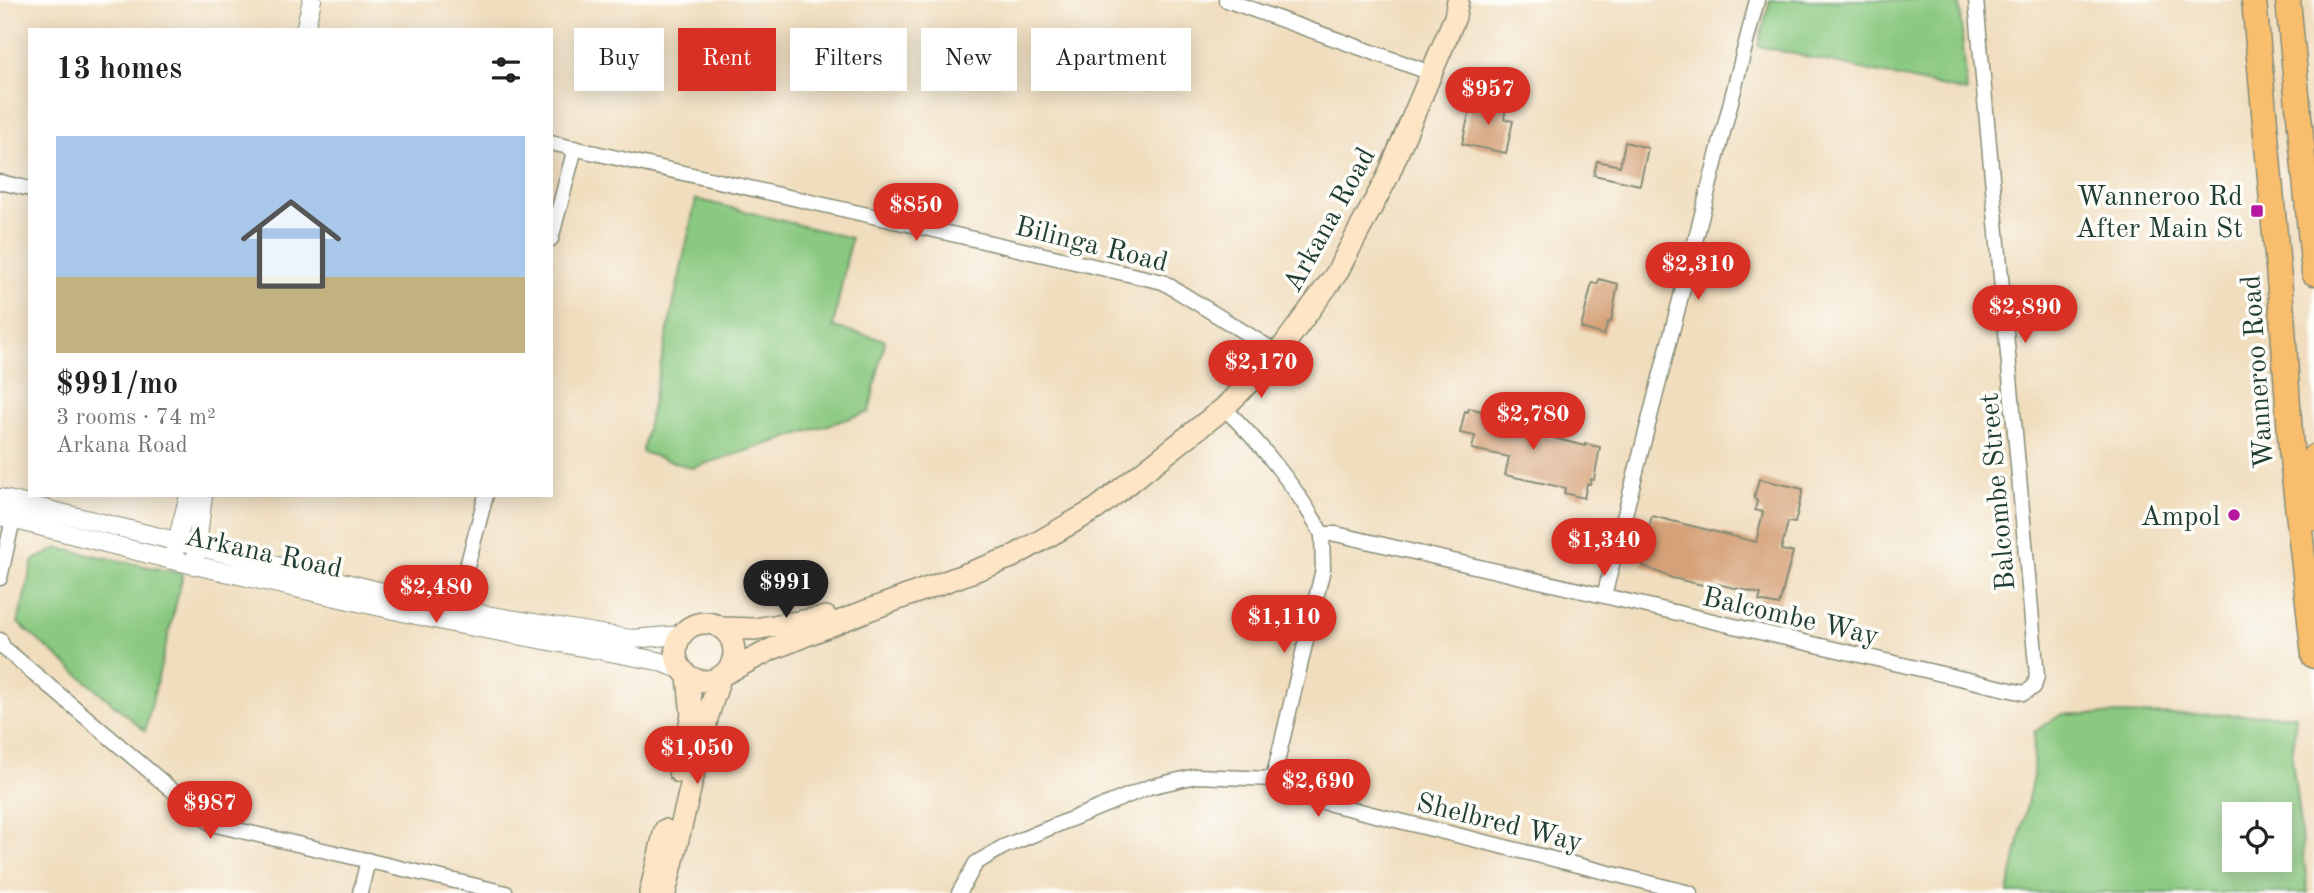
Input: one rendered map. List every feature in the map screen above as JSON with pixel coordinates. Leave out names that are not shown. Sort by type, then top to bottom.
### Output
[{"type":"highway","name":"Wanneroo Road","points":[[2254,0],[2301,546],[2314,656]]},
{"type":"highway","points":[[2288,0],[2314,273]]},
{"type":"main road","name":"Arkana Road","points":[[723,676],[772,649],[1012,556],[1096,509],[1224,408],[1278,352],[1336,274],[1387,178],[1455,17],[1458,0]]},
{"type":"main road","points":[[2301,546],[2314,519],[2311,481],[2314,456]]},
{"type":"main road","name":"Arkana Road","points":[[722,628],[755,629],[866,611]]},
{"type":"main road","points":[[650,893],[692,715],[684,673],[676,658],[676,646],[681,635],[692,625],[715,624],[722,628],[733,642],[734,659],[723,676],[708,715],[665,893]]},
{"type":"main road","points":[[684,673],[698,681],[709,682],[723,676]]},
{"type":"street","points":[[305,28],[312,0]]},
{"type":"street","points":[[1226,0],[1431,73]]},
{"type":"street","points":[[1604,596],[1757,0]]},
{"type":"street","name":"Balcombe Street","points":[[1976,0],[2037,676],[2034,687]]},
{"type":"street","name":"Bilinga Road","points":[[553,143],[1163,282],[1278,352]]},
{"type":"street","points":[[553,231],[575,148]]},
{"type":"street","points":[[0,181],[28,188]]},
{"type":"street","points":[[1224,408],[1247,430],[1312,516],[1322,534],[1322,569],[1273,779]]},
{"type":"street","points":[[172,560],[188,497]]},
{"type":"street","points":[[194,565],[203,497]]},
{"type":"street","points":[[454,616],[485,497]]},
{"type":"street","points":[[0,578],[7,509]]},
{"type":"street","name":"Arkana Road","points":[[7,509],[198,545],[404,598],[454,616],[631,639],[681,635]]},
{"type":"street","name":"Arkana Road","points":[[7,509],[172,560],[454,616],[658,661],[684,673]]},
{"type":"street","name":"Balcombe Way","points":[[1322,534],[1336,534],[2015,693],[2024,693],[2034,687]]},
{"type":"street","points":[[0,640],[11,654],[212,824],[506,893]]},
{"type":"street","name":"Shelbred Way","points":[[960,893],[976,863],[1003,847],[1149,787],[1196,776],[1273,779],[1307,798],[1690,893]]},
{"type":"street","points":[[360,893],[368,860]]},
{"type":"green space","points":[[1770,0],[1959,0],[1967,92],[1758,46]]},
{"type":"green space","points":[[696,199],[851,238],[833,327],[885,340],[869,412],[692,468],[642,452]]},
{"type":"green space","points":[[58,548],[183,574],[145,731],[18,623],[33,561]]},
{"type":"green space","points":[[2062,714],[2296,715],[2292,758],[2308,893],[2008,893],[2033,776],[2034,732]]},
{"type":"building","points":[[1472,100],[1506,107],[1504,119],[1513,121],[1506,153],[1462,144]]},
{"type":"building","points":[[1625,142],[1648,148],[1640,185],[1594,175],[1597,161],[1620,166]]},
{"type":"building","points":[[1599,279],[1618,284],[1611,322],[1608,322],[1604,335],[1581,328],[1592,283],[1598,284]]},
{"type":"building","points":[[1469,408],[1515,419],[1513,423],[1521,425],[1525,431],[1585,446],[1600,447],[1594,480],[1591,479],[1590,484],[1587,484],[1584,498],[1564,493],[1565,488],[1505,475],[1509,457],[1472,449],[1475,436],[1460,433],[1465,411],[1468,412]]},
{"type":"building","points":[[1759,479],[1803,489],[1795,523],[1788,522],[1781,550],[1793,552],[1779,605],[1759,601],[1761,594],[1672,578],[1642,565],[1645,555],[1642,553],[1652,516],[1756,542],[1763,512],[1755,510],[1757,501],[1754,498]]},
{"type":"place","name":"Wanneroo Rd After Main St","points":[[2257,211]]},
{"type":"place","name":"Ampol","points":[[2234,515]]}]
